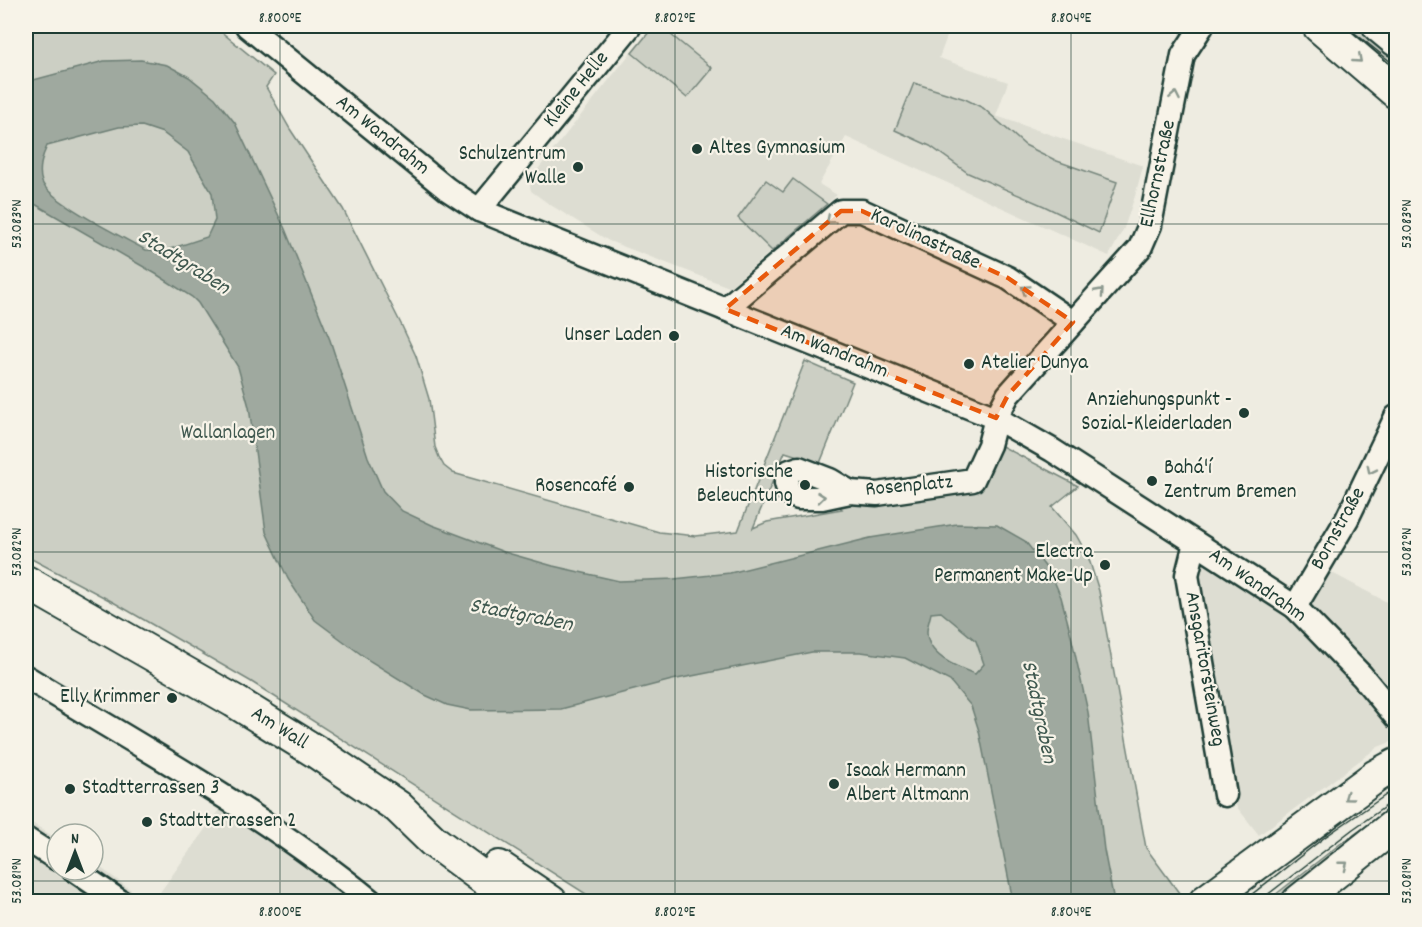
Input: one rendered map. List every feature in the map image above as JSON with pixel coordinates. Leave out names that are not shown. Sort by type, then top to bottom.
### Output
[{"type":"main road","points":[[1319,26],[1396,92]]},
{"type":"main road","points":[[1379,26],[1396,39]]},
{"type":"main road","name":"Am Wall","points":[[26,582],[197,679],[309,747],[398,807],[433,841],[500,897]]},
{"type":"main road","points":[[1205,902],[1376,776],[1396,765]]},
{"type":"main road","points":[[1298,902],[1396,824]]},
{"type":"main road","points":[[433,841],[448,841],[464,845],[551,902]]},
{"type":"street","name":"Am Wandrahm","points":[[247,26],[447,189],[478,210],[996,418],[1052,450],[1295,607],[1362,676],[1396,717]]},
{"type":"street","name":"Kleine Helle","points":[[478,210],[630,26]]},
{"type":"street","name":"Ellhornstraße","points":[[996,418],[1008,395],[1140,248],[1150,225],[1183,55],[1202,26]]},
{"type":"street","name":"Karolinastraße","points":[[725,309],[841,211],[862,211],[1008,278],[1073,322]]},
{"type":"street","name":"Bornstraße","points":[[1295,607],[1347,519],[1396,417]]},
{"type":"street","name":"Rosenplatz","points":[[850,492],[877,494],[973,480],[989,445],[996,418]]},
{"type":"street","name":"Ansgaritorsteinweg","points":[[1195,543],[1187,574],[1225,795]]},
{"type":"street","points":[[26,677],[250,815],[308,853],[372,902]]},
{"type":"street","points":[[26,839],[45,851]]},
{"type":"street","points":[[92,882],[121,902]]},
{"type":"highlighted area","points":[[841,211],[862,211],[1008,278],[1073,322],[1008,395],[996,418],[725,309]]},
{"type":"shaded area","name":"Altes Gymnasium","points":[[652,26],[951,26],[939,58],[1008,82],[996,116],[1143,166],[1124,228],[1109,256],[846,137],[819,184],[837,195],[729,287],[609,241],[549,204],[531,191],[530,186],[535,173]]},
{"type":"shaded area","points":[[1197,546],[1297,607],[1321,567],[1396,607],[1396,740],[1378,747],[1259,835],[1229,797],[1189,574]]},
{"type":"shaded area","points":[[226,800],[370,902],[153,902]]},
{"type":"shaded area","points":[[26,819],[45,831],[45,882],[105,882],[105,871],[146,901],[26,901]]},
{"type":"green space","name":"Wallanlagen","points":[[26,26],[214,26],[274,75],[266,87],[290,129],[343,209],[416,356],[429,399],[435,447],[444,466],[453,473],[659,532],[696,536],[738,531],[805,361],[853,382],[820,463],[785,452],[753,528],[767,522],[842,509],[839,506],[851,478],[878,488],[960,476],[994,442],[1078,486],[1052,507],[1076,535],[1088,556],[1099,591],[1146,848],[1182,897],[1176,902],[597,901],[250,681],[113,602],[26,556]]},
{"type":"green space","name":"Altes Gymnasium","points":[[654,26],[660,26],[712,68],[687,98],[632,53]]},
{"type":"green space","points":[[1331,26],[1367,26],[1396,50],[1396,80]]},
{"type":"green space","points":[[914,83],[965,99],[983,108],[1025,145],[1057,161],[1117,182],[1099,233],[968,173],[930,146],[895,130]]},
{"type":"green space","points":[[793,179],[827,204],[772,251],[738,218],[766,180],[783,192]]},
{"type":"green space","points":[[1392,809],[1396,814],[1280,901],[1266,902],[1340,844]]},
{"type":"water","name":"Stadtgraben","points":[[141,60],[167,65],[189,77],[215,98],[235,123],[285,229],[330,340],[368,457],[383,491],[402,511],[432,525],[504,552],[619,581],[674,579],[730,573],[870,538],[957,524],[997,525],[1025,541],[1051,574],[1061,597],[1070,631],[1088,712],[1104,850],[1114,901],[1013,901],[979,731],[971,706],[950,681],[905,658],[861,652],[812,652],[672,680],[561,709],[471,710],[447,705],[425,695],[370,661],[315,620],[288,579],[266,532],[249,407],[238,367],[198,303],[156,274],[26,199],[26,82],[104,61]],"holes":[[[142,126],[163,133],[188,152],[212,193],[215,220],[207,237],[164,251],[146,250],[73,209],[58,199],[42,182],[41,164],[47,146],[119,127]],[[941,612],[976,641],[984,664],[975,674],[944,659],[932,648],[928,640],[927,627],[931,613]]]},
{"type":"tram line","points":[[1346,26],[1396,66]]},
{"type":"tram line","points":[[1242,902],[1325,837],[1396,788]]},
{"type":"tram line","points":[[1258,902],[1396,799]]},
{"type":"place","name":"Altes Gymnasium","points":[[697,149]]},
{"type":"place","name":"Schulzentrum Walle","points":[[578,167]]},
{"type":"place","name":"Unser Laden","points":[[674,336]]},
{"type":"place","name":"Atelier Dunya","points":[[969,364]]},
{"type":"place","name":"Anziehungspunkt - Sozial-Kleiderladen","points":[[1244,413]]},
{"type":"place","name":"Bahá'í Zentrum Bremen","points":[[1152,481]]},
{"type":"place","name":"Historische Beleuchtung","points":[[805,485]]},
{"type":"place","name":"Rosencafé","points":[[629,487]]},
{"type":"place","name":"Electra Permanent Make-Up","points":[[1105,565]]},
{"type":"place","name":"Elly Krimmer","points":[[172,698]]},
{"type":"place","name":"Isaak Hermann Albert Altmann","points":[[834,784]]},
{"type":"place","name":"Stadtterrassen 3","points":[[70,789]]},
{"type":"place","name":"Stadtterrassen 2","points":[[147,822]]}]
